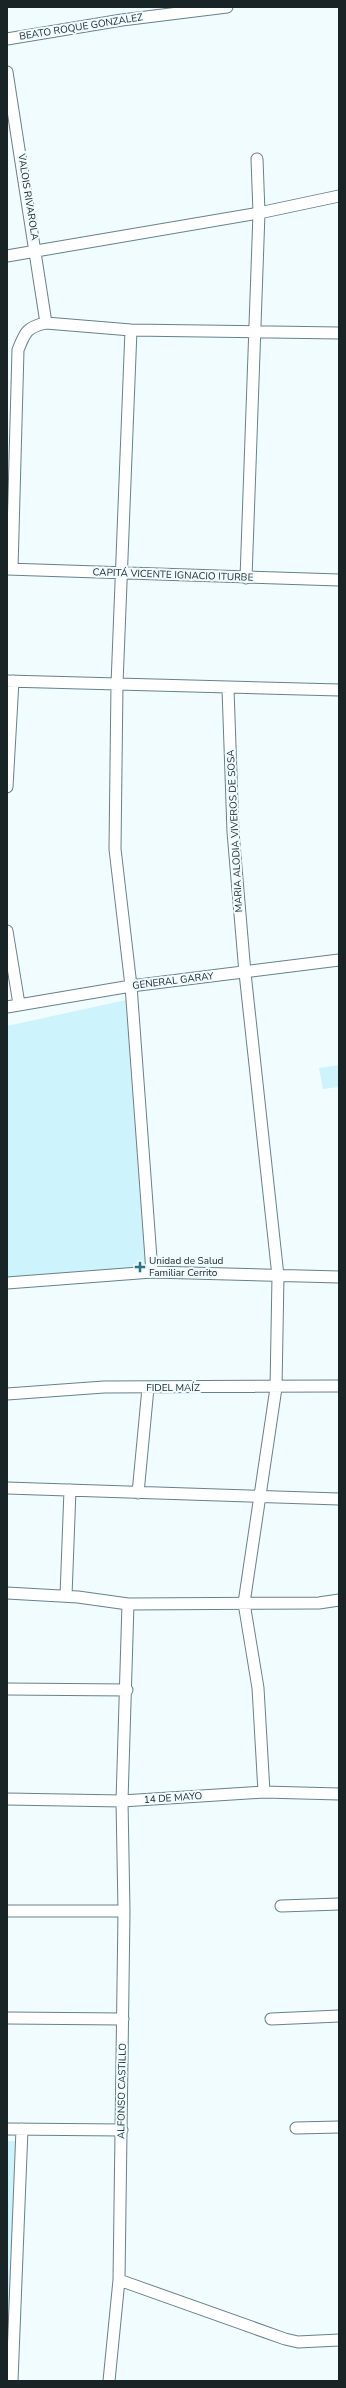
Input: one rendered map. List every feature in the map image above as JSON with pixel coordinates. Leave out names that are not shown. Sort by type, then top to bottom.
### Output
[{"type":"street","name":"BEATO ROQUE GONZALEZ","points":[[7,39],[122,20],[227,7]]},
{"type":"street","name":"VALOIS RIVAROLA","points":[[7,72],[46,323]]},
{"type":"street","points":[[246,578],[256,331],[259,213],[257,159]]},
{"type":"street","points":[[7,256],[259,213],[339,196]]},
{"type":"street","points":[[10,569],[18,350],[23,336],[32,326],[46,323],[131,330],[339,333]]},
{"type":"street","points":[[131,330],[123,572],[117,684],[115,849],[131,986],[152,1272]]},
{"type":"street","name":"CAPITÁ VICENTE IGNACIO ITURBE","points":[[10,569],[339,580]]},
{"type":"street","points":[[7,787],[10,681],[228,689],[339,690]]},
{"type":"street","name":"MARIA ALODIA VIVEROS DE SOSA","points":[[228,689],[233,832],[245,972],[278,1276],[276,1388],[244,1603],[258,1688],[264,1792]]},
{"type":"street","points":[[7,931],[19,1004]]},
{"type":"street","name":"GENERAL GARAY","points":[[7,1007],[131,986],[339,960]]},
{"type":"street","points":[[7,1282],[152,1272],[339,1277]]},
{"type":"street","name":"FIDEL MAÍZ","points":[[7,1394],[104,1388],[276,1388],[339,1386]]},
{"type":"street","points":[[138,1493],[148,1388]]},
{"type":"street","points":[[7,1488],[339,1499]]},
{"type":"street","points":[[66,1596],[70,1490]]},
{"type":"street","points":[[7,1592],[66,1596],[128,1604],[339,1600]]},
{"type":"street","name":"ALFONSO CASTILLO","points":[[109,2381],[119,2280],[124,1911],[122,1801],[127,1690],[128,1604]]},
{"type":"street","points":[[7,1689],[127,1690]]},
{"type":"street","name":"14 DE MAYO","points":[[7,1799],[122,1801],[264,1792],[339,1794]]},
{"type":"street","points":[[281,1906],[339,1904]]},
{"type":"street","points":[[7,1911],[124,1911]]},
{"type":"street","points":[[271,2019],[339,2016]]},
{"type":"street","points":[[7,2018],[123,2019]]},
{"type":"street","points":[[296,2128],[339,2127]]},
{"type":"street","points":[[7,2129],[122,2130]]},
{"type":"street","points":[[12,2381],[22,2129]]},
{"type":"street","points":[[119,2280],[285,2339],[298,2342],[339,2340]]},
{"type":"shaded area","points":[[126,1000],[148,1269],[7,1279],[7,1026]]},
{"type":"shaded area","points":[[339,1065],[339,1087],[323,1089],[319,1068]]},
{"type":"shaded area","points":[[7,2141],[17,2141],[7,2373]]},
{"type":"place","name":"Unidad de Salud Familiar Cerrito","points":[[140,1267]]}]
